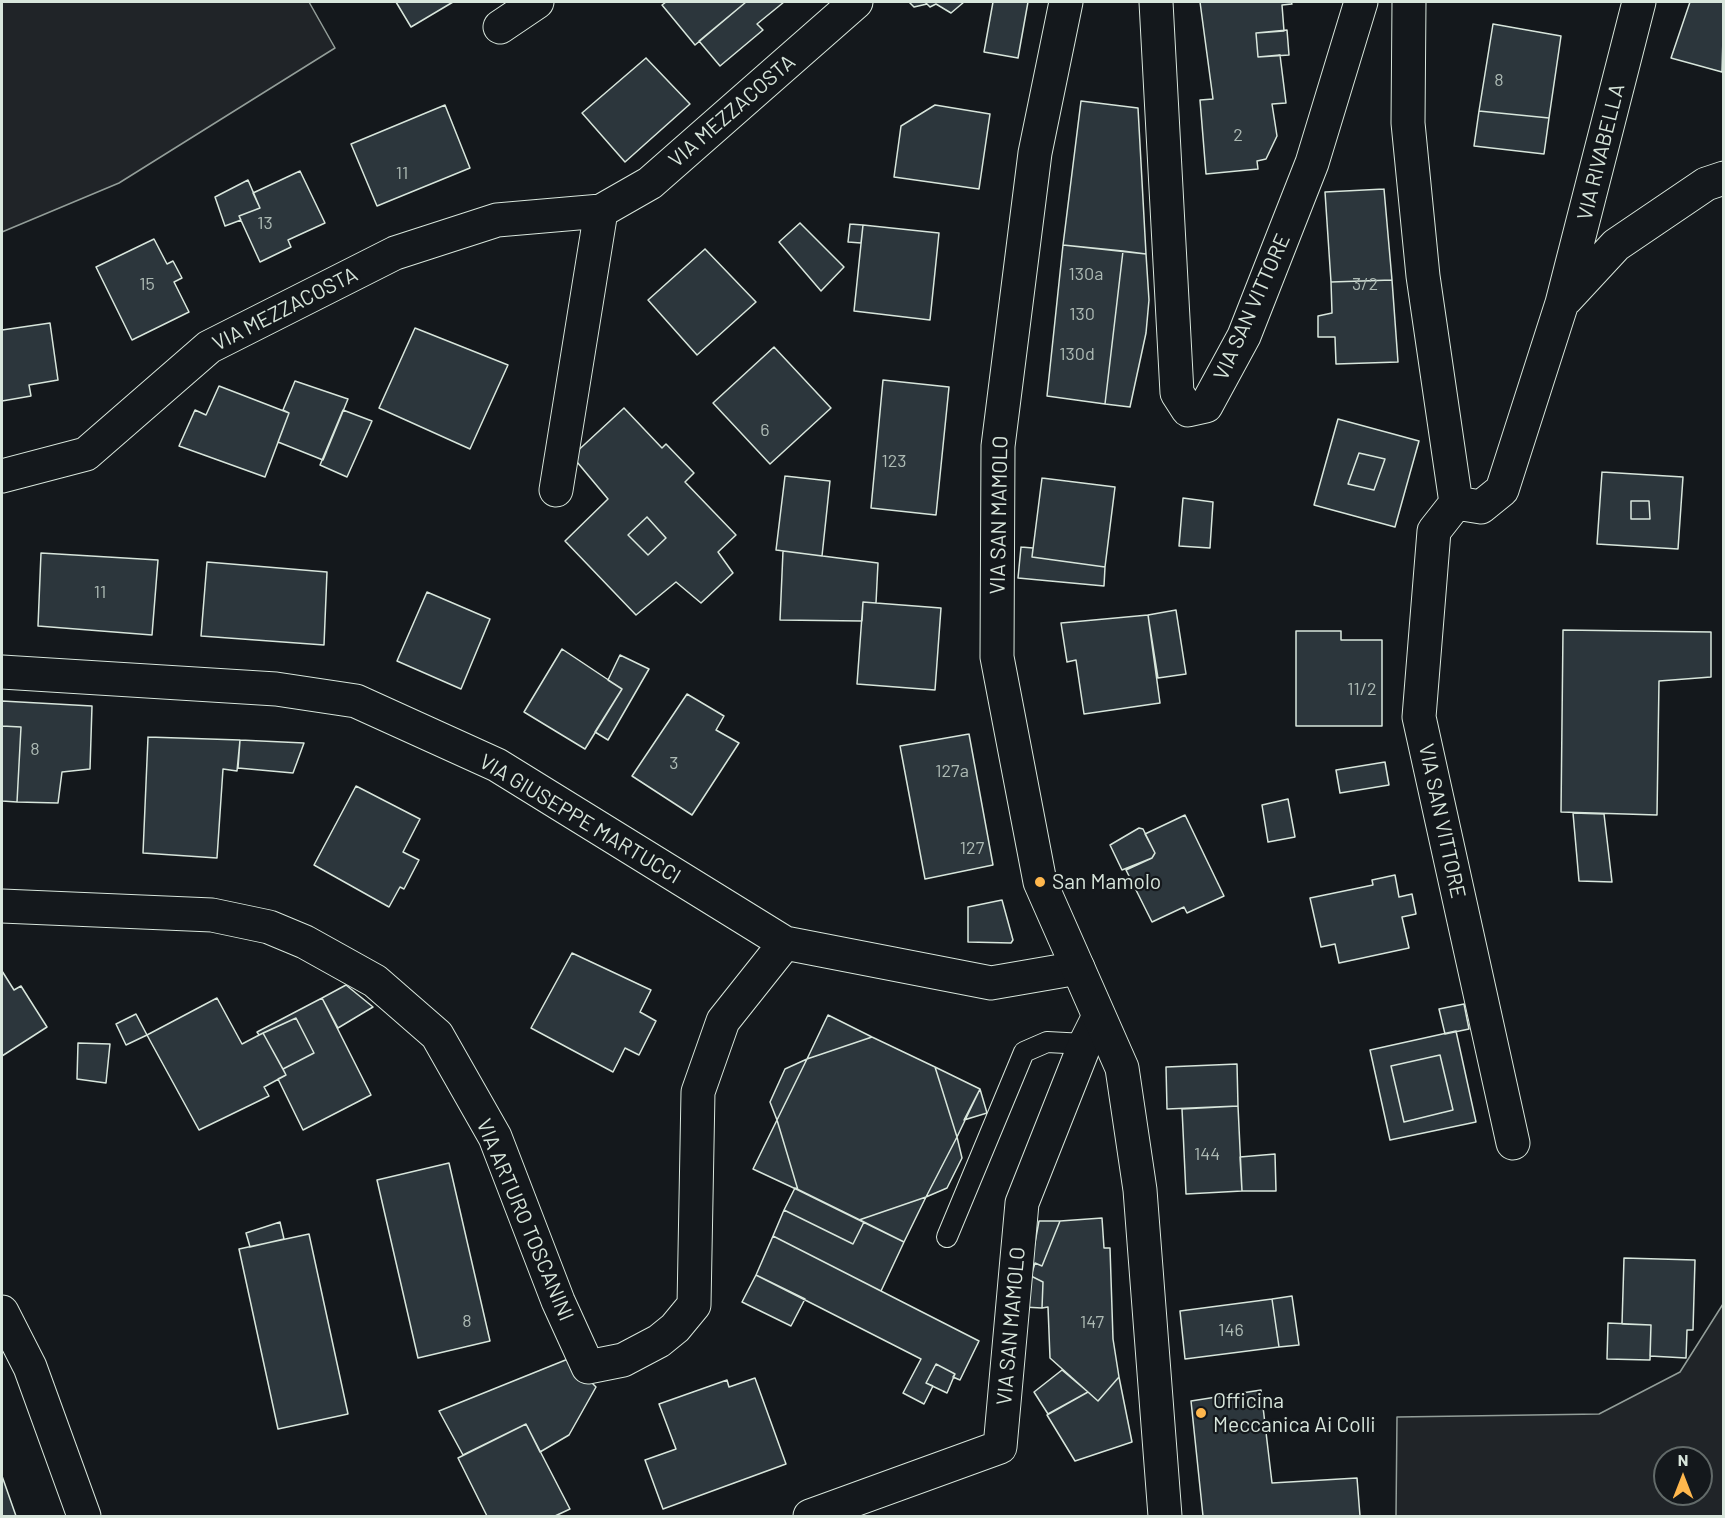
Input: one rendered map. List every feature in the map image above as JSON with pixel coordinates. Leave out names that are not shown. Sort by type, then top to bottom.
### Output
[{"type":"street","points":[[500,27],[537,2]]},
{"type":"street","name":"VIA MEZZACOSTA","points":[[2,476],[86,454],[209,347],[395,253],[498,220],[601,211],[651,183],[856,2]]},
{"type":"street","name":"VIA SAN MAMOLO","points":[[1066,2],[1035,153],[998,446],[997,657],[1040,882],[1078,968],[1092,1031],[1122,1068],[1140,1190],[1165,1516]]},
{"type":"street","name":"VIA SAN VITTORE","points":[[1156,2],[1177,393],[1188,410],[1206,406],[1244,336],[1312,163],[1361,2]]},
{"type":"street","points":[[1409,2],[1408,123],[1423,276],[1456,503],[1481,507],[1502,490],[1562,303],[1616,245],[1706,184],[1724,178]]},
{"type":"street","name":"VIA RIVABELLA","points":[[1562,303],[1639,2]]},
{"type":"street","points":[[556,490],[601,211]]},
{"type":"street","name":"VIA SAN VITTORE","points":[[1456,503],[1434,531],[1419,717],[1513,1143]]},
{"type":"street","name":"VIA GIUSEPPE MARTUCCI","points":[[2,672],[276,689],[356,701],[498,765],[785,943],[992,983],[1078,968]]},
{"type":"street","name":"VIA ARTURO TOSCANINI","points":[[2,906],[212,915],[278,931],[305,942],[375,981],[437,1035],[495,1137],[558,1301],[588,1367],[623,1360],[659,1341],[675,1328],[694,1305],[698,1092],[723,1021],[785,943]]},
{"type":"street","name":"VIA SAN MAMOLO","points":[[810,1516],[1000,1447],[1022,1203],[1092,1031]]},
{"type":"street","points":[[2,1312],[30,1367],[84,1516]]},
{"type":"lane","points":[[947,1237],[1024,1052],[1047,1042],[1092,1031]]},
{"type":"shaded area","points":[[2,2],[309,2],[335,48],[119,183],[2,232]]},
{"type":"shaded area","points":[[1723,1304],[1723,1516],[1396,1516],[1397,1417],[1599,1414],[1680,1372]]},
{"type":"building","points":[[396,2],[453,2],[411,27]]},
{"type":"building","points":[[666,2],[746,2],[695,45],[662,5]]},
{"type":"building","points":[[746,2],[784,2],[757,24],[763,30],[720,66],[699,41]]},
{"type":"building","points":[[909,2],[925,2],[927,4],[914,7]]},
{"type":"building","points":[[925,2],[964,2],[951,13],[936,4],[930,7]]},
{"type":"building","points":[[993,2],[1028,2],[1018,58],[984,52]]},
{"type":"building","points":[[1200,2],[1291,2],[1292,4],[1282,5],[1284,31],[1256,33],[1258,57],[1280,55],[1286,103],[1272,104],[1277,136],[1266,159],[1257,161],[1258,169],[1206,174],[1200,100],[1213,99]]},
{"type":"building","points":[[1690,2],[1724,2],[1722,72],[1671,58]]},
{"type":"building","points":[[1493,24],[1561,36],[1549,118],[1479,111]]},
{"type":"building","points":[[1287,30],[1289,55],[1258,57],[1256,33]]},
{"type":"building","points":[[646,58],[690,104],[625,162],[582,113]]},
{"type":"building","points":[[1081,101],[1138,108],[1146,254],[1063,245]]},
{"type":"building","points":[[445,105],[470,168],[377,206],[351,144]]},
{"type":"building","points":[[935,105],[990,114],[979,189],[894,177],[901,126]]},
{"type":"building","points":[[1479,111],[1549,118],[1544,154],[1474,146]]},
{"type":"building","points":[[300,171],[325,223],[288,240],[291,247],[260,262],[239,216],[260,208],[253,193]]},
{"type":"building","points":[[248,180],[260,208],[239,216],[241,220],[225,226],[215,197]]},
{"type":"building","points":[[1384,189],[1392,280],[1331,282],[1325,192]]},
{"type":"building","points":[[800,223],[844,267],[821,291],[779,242]]},
{"type":"building","points":[[850,224],[863,225],[861,243],[848,242]]},
{"type":"building","points":[[863,225],[939,233],[930,320],[854,311]]},
{"type":"building","points":[[154,239],[167,264],[173,261],[182,278],[174,282],[189,312],[132,340],[96,267]]},
{"type":"building","points":[[1063,245],[1123,251],[1105,404],[1047,396]]},
{"type":"building","points":[[705,249],[756,302],[697,355],[648,300]]},
{"type":"building","points":[[1123,251],[1146,254],[1149,300],[1146,333],[1130,407],[1105,404]]},
{"type":"building","points":[[1392,280],[1398,362],[1336,364],[1335,337],[1318,337],[1318,316],[1332,313],[1331,282]]},
{"type":"building","points":[[50,323],[58,380],[29,385],[31,396],[2,401],[2,330]]},
{"type":"building","points":[[415,328],[508,365],[470,449],[379,408]]},
{"type":"building","points":[[774,347],[831,408],[770,464],[713,403]]},
{"type":"building","points":[[883,380],[949,387],[936,515],[871,508]]},
{"type":"building","points":[[295,381],[348,399],[323,460],[278,442],[289,413],[283,410]]},
{"type":"building","points":[[219,386],[289,413],[265,477],[179,446],[195,410],[206,415]]},
{"type":"building","points":[[624,408],[662,448],[666,444],[694,473],[685,482],[736,535],[718,552],[733,573],[701,603],[676,582],[636,615],[565,541],[608,499],[572,456]],"holes":[[[647,517],[666,538],[648,555],[628,535]]]},
{"type":"building","points":[[343,410],[372,421],[347,477],[320,465]]},
{"type":"building","points":[[1338,419],[1419,441],[1395,527],[1314,505]],"holes":[[[1359,453],[1385,459],[1374,490],[1348,484]]]},
{"type":"building","points":[[1359,453],[1385,459],[1374,490],[1348,484]]},
{"type":"building","points":[[1602,472],[1683,477],[1678,549],[1597,544]],"holes":[[[1631,501],[1649,501],[1650,519],[1631,519]]]},
{"type":"building","points":[[785,476],[830,481],[822,556],[776,550]]},
{"type":"building","points":[[1042,478],[1115,487],[1105,567],[1032,557]]},
{"type":"building","points":[[1183,498],[1213,502],[1210,548],[1179,546]]},
{"type":"building","points":[[1631,501],[1649,501],[1650,519],[1631,519]]},
{"type":"building","points":[[647,517],[666,538],[648,555],[628,535]]},
{"type":"building","points":[[1021,547],[1033,548],[1032,557],[1105,567],[1104,586],[1018,578]]},
{"type":"building","points":[[783,551],[878,563],[876,603],[863,602],[862,621],[780,620]]},
{"type":"building","points":[[41,553],[158,560],[152,635],[38,626]]},
{"type":"building","points":[[207,562],[327,572],[324,645],[201,636]]},
{"type":"building","points":[[427,592],[490,619],[461,689],[397,661]]},
{"type":"building","points":[[863,602],[941,608],[935,690],[857,684]]},
{"type":"building","points":[[1176,610],[1186,674],[1158,678],[1148,615]]},
{"type":"building","points":[[1148,615],[1160,703],[1084,714],[1076,660],[1067,662],[1061,623]]},
{"type":"building","points":[[1563,630],[1711,632],[1711,677],[1659,681],[1657,815],[1561,812]]},
{"type":"building","points":[[1296,631],[1341,631],[1341,640],[1382,640],[1382,726],[1296,726]]},
{"type":"building","points":[[562,649],[622,689],[585,749],[524,712]]},
{"type":"building","points":[[620,655],[649,669],[608,740],[595,732],[622,689],[608,680]]},
{"type":"building","points":[[687,694],[724,716],[716,730],[739,743],[692,815],[632,776]]},
{"type":"building","points":[[2,701],[92,706],[90,769],[62,772],[58,803],[17,802],[21,727],[2,726]]},
{"type":"building","points":[[2,726],[21,727],[17,802],[2,801]]},
{"type":"building","points":[[969,734],[993,865],[925,879],[900,746]]},
{"type":"building","points":[[148,737],[240,740],[237,771],[223,769],[217,858],[143,853]]},
{"type":"building","points":[[240,740],[304,743],[293,773],[238,768]]},
{"type":"building","points":[[1385,762],[1389,785],[1340,793],[1336,770]]},
{"type":"building","points":[[356,786],[420,819],[403,852],[419,860],[404,889],[400,887],[389,907],[314,865]]},
{"type":"building","points":[[1288,799],[1295,837],[1268,842],[1262,805]]},
{"type":"building","points":[[1573,813],[1604,814],[1612,882],[1579,881]]},
{"type":"building","points":[[1185,815],[1224,896],[1187,913],[1184,907],[1152,922],[1126,870],[1152,858],[1155,853],[1145,834]]},
{"type":"building","points":[[1139,828],[1143,829],[1155,853],[1152,858],[1122,870],[1110,845]]},
{"type":"building","points":[[1395,875],[1399,897],[1412,894],[1416,914],[1402,917],[1409,948],[1339,963],[1335,944],[1321,947],[1310,898],[1373,885],[1372,880]]},
{"type":"building","points":[[1002,900],[1013,940],[1011,943],[968,942],[968,907]]},
{"type":"building","points":[[572,953],[651,990],[640,1012],[656,1021],[639,1055],[625,1048],[613,1072],[531,1028]]},
{"type":"building","points":[[2,971],[14,990],[21,986],[47,1027],[2,1056]]},
{"type":"building","points":[[346,985],[373,1007],[338,1028],[322,998]]},
{"type":"building","points":[[217,998],[242,1044],[263,1033],[286,1075],[264,1087],[269,1096],[199,1130],[147,1035]]},
{"type":"building","points":[[322,998],[371,1095],[303,1130],[278,1079],[286,1075],[283,1069],[314,1053],[296,1018],[259,1035],[257,1032]]},
{"type":"building","points":[[1464,1004],[1469,1029],[1445,1034],[1439,1009]]},
{"type":"building","points":[[136,1014],[147,1035],[126,1045],[116,1024]]},
{"type":"building","points":[[828,1015],[872,1037],[807,1059]]},
{"type":"building","points":[[296,1018],[314,1053],[283,1069],[263,1033]]},
{"type":"building","points":[[1456,1031],[1476,1122],[1390,1140],[1370,1050]],"holes":[[[1440,1055],[1453,1110],[1404,1122],[1391,1066]]]},
{"type":"building","points":[[872,1037],[935,1067],[957,1137],[926,1197],[859,1220],[798,1190],[777,1120],[807,1059]]},
{"type":"building","points":[[78,1043],[110,1044],[106,1083],[77,1079]]},
{"type":"building","points":[[1440,1055],[1453,1110],[1404,1122],[1391,1066]]},
{"type":"building","points":[[807,1059],[777,1120],[770,1102],[785,1069]]},
{"type":"building","points":[[1237,1064],[1238,1106],[1167,1109],[1166,1067]]},
{"type":"building","points":[[935,1067],[980,1089],[957,1137]]},
{"type":"building","points":[[980,1089],[987,1113],[964,1120]]},
{"type":"building","points":[[1238,1106],[1242,1191],[1186,1194],[1182,1109]]},
{"type":"building","points":[[777,1120],[798,1190],[753,1169]]},
{"type":"building","points":[[957,1137],[962,1158],[947,1188],[926,1197]]},
{"type":"building","points":[[1275,1154],[1276,1191],[1242,1191],[1240,1157]]},
{"type":"building","points":[[449,1163],[490,1341],[418,1358],[377,1180]]},
{"type":"building","points":[[795,1188],[864,1222],[853,1244],[784,1210]]},
{"type":"building","points":[[926,1197],[904,1242],[859,1220]]},
{"type":"building","points":[[784,1210],[853,1244],[864,1222],[904,1242],[881,1291],[773,1236]]},
{"type":"building","points":[[1102,1218],[1104,1248],[1110,1248],[1113,1339],[1119,1377],[1098,1401],[1050,1358],[1048,1307],[1042,1308],[1043,1282],[1031,1276],[1035,1263],[1042,1266],[1060,1221]]},
{"type":"building","points":[[1039,1221],[1060,1221],[1042,1266],[1035,1263],[1031,1276],[1043,1282],[1042,1308],[1023,1307]]},
{"type":"building","points":[[280,1222],[284,1239],[250,1247],[246,1233]]},
{"type":"building","points":[[309,1234],[348,1414],[278,1429],[239,1249]]},
{"type":"building","points":[[773,1236],[979,1341],[960,1380],[953,1377],[955,1374],[936,1364],[926,1383],[933,1386],[924,1404],[903,1393],[921,1359],[756,1275]]},
{"type":"building","points":[[1624,1258],[1695,1260],[1693,1330],[1687,1330],[1686,1358],[1650,1356],[1651,1325],[1622,1324]]},
{"type":"building","points":[[756,1275],[805,1299],[791,1326],[742,1302]]},
{"type":"building","points":[[1292,1296],[1299,1345],[1279,1347],[1272,1299]]},
{"type":"building","points":[[1272,1299],[1279,1347],[1185,1359],[1180,1311]]},
{"type":"building","points":[[1608,1323],[1651,1325],[1650,1360],[1607,1359]]},
{"type":"building","points":[[568,1359],[596,1387],[569,1435],[540,1452],[526,1424],[463,1455],[439,1411]]},
{"type":"building","points":[[936,1364],[955,1374],[947,1393],[926,1383]]},
{"type":"building","points":[[1062,1370],[1088,1392],[1048,1414],[1034,1392]]},
{"type":"building","points":[[1119,1377],[1132,1442],[1075,1461],[1047,1415],[1088,1392],[1098,1401]]},
{"type":"building","points":[[755,1378],[786,1464],[663,1509],[645,1460],[676,1449],[659,1404],[727,1380],[729,1387]]},
{"type":"building","points":[[1261,1390],[1272,1483],[1357,1478],[1360,1516],[1203,1516],[1191,1401]]},
{"type":"building","points":[[526,1424],[570,1509],[555,1516],[487,1516],[458,1458]]},
{"type":"building","points":[[2,1476],[16,1516],[2,1516]]},
{"type":"place","name":"San Mamolo","points":[[1040,882]]},
{"type":"place","name":"Officina Meccanica Ai Colli","points":[[1201,1413]]}]
